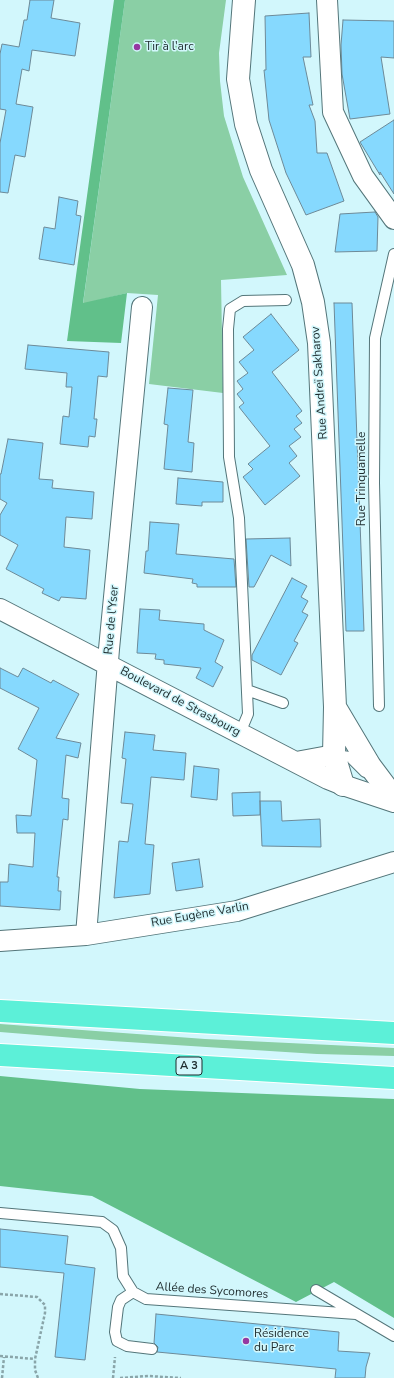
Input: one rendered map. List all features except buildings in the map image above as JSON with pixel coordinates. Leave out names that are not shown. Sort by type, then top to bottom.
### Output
[{"type":"highway","points":[[0,1011],[386,1032]]},
{"type":"highway","name":"A 3","points":[[0,1055],[386,1077]]},
{"type":"street","name":"Rue Andreï Sakharov","points":[[244,0],[238,79],[246,124],[261,170],[303,265],[313,302],[319,343],[335,707],[334,755],[343,785]]},
{"type":"street","points":[[327,0],[333,112],[363,176],[394,219]]},
{"type":"street","name":"Rue de l'Yser","points":[[86,935],[108,664],[142,307]]},
{"type":"street","name":"Boulevard de Strasbourg","points":[[0,609],[328,779],[394,800]]},
{"type":"street","name":"Rue Andreï Sakharov","points":[[335,707],[370,766],[394,800]]},
{"type":"street","points":[[296,762],[334,755]]},
{"type":"street","name":"Rue Eugène Varlin","points":[[0,941],[86,935],[237,911],[394,862]]},
{"type":"lane","name":"Rue Trinquamelle","points":[[379,706],[374,483],[375,338],[394,254]]},
{"type":"lane","points":[[240,733],[248,714],[239,518],[230,457],[228,329],[230,309],[243,301],[286,300]]},
{"type":"lane","points":[[247,690],[283,702]]},
{"type":"lane","points":[[334,755],[350,758],[394,800]]},
{"type":"lane","points":[[0,1213],[102,1222],[113,1230],[121,1248],[123,1276],[133,1292],[122,1300],[118,1307],[115,1332],[117,1340],[127,1346],[152,1349]]},
{"type":"lane","points":[[316,1290],[356,1314]]},
{"type":"lane","name":"Allée des Sycomores","points":[[133,1292],[146,1299],[356,1314],[394,1336]]},
{"type":"path","points":[[0,1294],[37,1296],[45,1305],[45,1313],[34,1359],[34,1370],[38,1378]]},
{"type":"path","points":[[113,1378],[117,1340]]},
{"type":"path","points":[[0,1356],[34,1359]]},
{"type":"path","points":[[2,1378],[4,1357]]},
{"type":"path","points":[[120,1378],[148,1376],[181,1378]]},
{"type":"green space","points":[[114,0],[125,0],[83,303],[127,293],[121,343],[67,341]]},
{"type":"green space","points":[[125,0],[226,0],[219,53],[220,81],[224,116],[243,177],[287,275],[221,280],[223,393],[149,384],[158,295],[127,293],[83,304]]},
{"type":"green space","points":[[0,1024],[205,1039],[394,1048],[394,1056],[317,1054],[112,1041],[0,1032]]},
{"type":"green space","points":[[0,1076],[140,1089],[394,1099],[394,1318],[334,1282],[296,1302],[92,1196],[0,1186]]},
{"type":"place","name":"Tir à l'arc","points":[[137,47]]},
{"type":"place","name":"Résidence du Parc","points":[[246,1341]]}]
